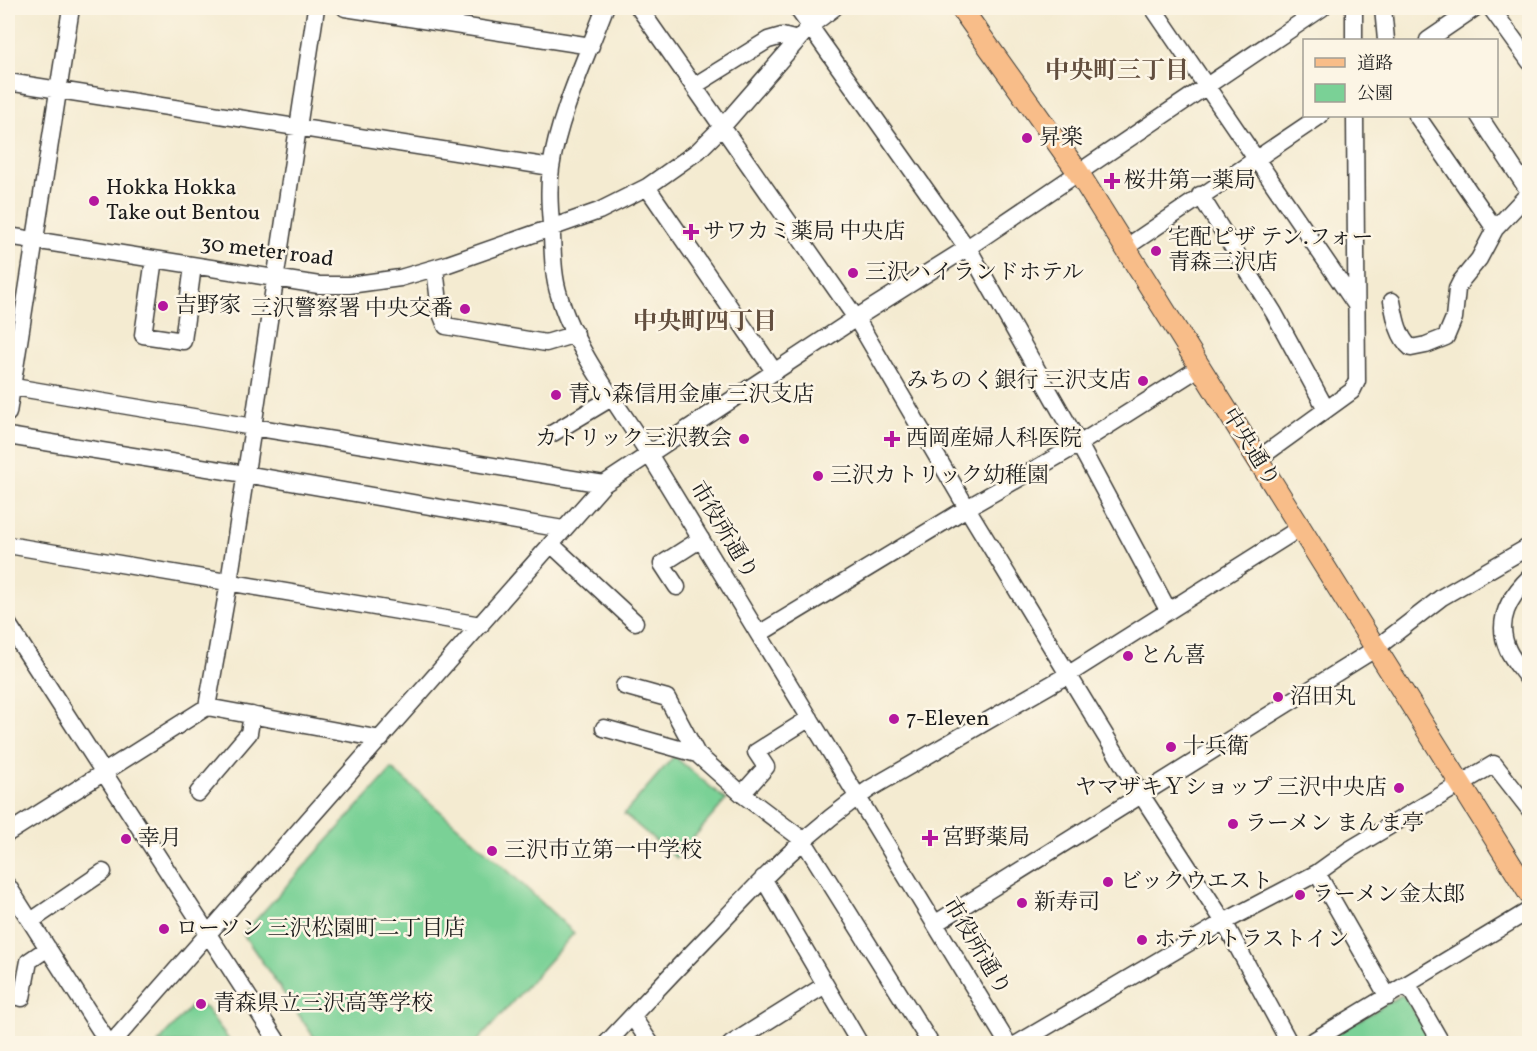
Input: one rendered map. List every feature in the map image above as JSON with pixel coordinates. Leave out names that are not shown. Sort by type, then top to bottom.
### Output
[{"type":"main road","name":"中央通り","points":[[961,8],[1078,172],[1458,784],[1530,895]]},
{"type":"street","points":[[8,413],[10,386],[71,8]]},
{"type":"street","points":[[207,707],[229,582],[316,8]]},
{"type":"street","points":[[345,8],[423,14],[591,46]]},
{"type":"street","name":"市役所通り","points":[[605,8],[561,126],[551,167],[549,187],[553,264],[559,295],[589,360],[650,454],[1008,1044]]},
{"type":"street","points":[[639,8],[856,318],[967,508],[1142,796],[1224,922],[1290,1044]]},
{"type":"street","points":[[797,8],[967,248],[1079,444],[1168,610]]},
{"type":"street","name":"30 meter road","points":[[8,236],[320,285],[349,285],[400,278],[599,211],[647,187],[698,151],[723,126],[810,26],[834,8]]},
{"type":"street","points":[[1153,8],[1356,305]]},
{"type":"street","points":[[8,886],[110,1044],[604,484],[856,318],[967,248],[1322,8]]},
{"type":"street","points":[[1354,8],[1354,39]]},
{"type":"street","points":[[1383,8],[1386,39]]},
{"type":"street","points":[[1429,39],[1475,8]]},
{"type":"street","points":[[1491,8],[1530,62]]},
{"type":"street","points":[[694,86],[768,40],[782,36],[798,40]]},
{"type":"street","points":[[8,82],[551,167]]},
{"type":"street","points":[[1125,248],[1200,195],[1319,117]]},
{"type":"street","points":[[1258,459],[1352,391],[1357,381],[1355,117]]},
{"type":"street","points":[[1418,117],[1495,229]]},
{"type":"street","points":[[1392,301],[1396,322],[1406,343],[1411,348],[1446,337],[1450,330],[1457,289],[1479,259],[1495,229],[1529,193],[1480,117]]},
{"type":"street","points":[[647,187],[774,372]]},
{"type":"street","points":[[1200,195],[1274,313],[1326,409]]},
{"type":"street","points":[[154,259],[143,335],[183,341],[193,266]]},
{"type":"street","points":[[435,268],[440,311],[446,326],[546,343],[576,334]]},
{"type":"street","points":[[759,634],[967,508],[1079,444],[1199,368]]},
{"type":"street","points":[[10,386],[604,484]]},
{"type":"street","points":[[554,433],[613,397]]},
{"type":"street","points":[[8,436],[563,529]]},
{"type":"street","points":[[606,1044],[763,878],[803,840],[858,797],[1069,674],[1300,528]]},
{"type":"street","points":[[677,587],[662,564],[701,538]]},
{"type":"street","points":[[551,544],[635,622]]},
{"type":"street","points":[[8,545],[481,625]]},
{"type":"street","points":[[936,923],[1375,650],[1442,597],[1530,546]]},
{"type":"street","points":[[1530,577],[1514,592],[1504,612],[1503,631],[1508,650],[1530,682]]},
{"type":"street","points":[[8,624],[279,1044]]},
{"type":"street","points":[[624,686],[667,698],[697,754],[742,794],[803,840],[931,1044]]},
{"type":"street","points":[[8,833],[207,707],[381,739]]},
{"type":"street","points":[[198,793],[249,733],[252,715]]},
{"type":"street","points":[[742,794],[766,767],[756,752],[810,718]]},
{"type":"street","points":[[604,728],[697,754]]},
{"type":"street","points":[[1017,1044],[1224,922],[1317,873],[1349,850],[1494,764],[1530,810]]},
{"type":"street","points":[[31,921],[103,872]]},
{"type":"street","points":[[1317,873],[1388,997]]},
{"type":"street","points":[[763,878],[860,1044]]},
{"type":"street","points":[[1308,1044],[1530,910]]},
{"type":"street","points":[[8,995],[22,998],[29,961],[48,948]]},
{"type":"street","points":[[731,1044],[825,985]]},
{"type":"street","points":[[1408,985],[1442,1044]]},
{"type":"street","points":[[632,1016],[651,1044]]},
{"type":"green space","points":[[674,756],[726,800],[676,858],[624,814]]},
{"type":"green space","points":[[392,769],[505,868],[574,933],[476,1043],[318,1043],[243,934]]},
{"type":"green space","points":[[1401,995],[1405,997],[1433,1043],[1320,1044]]},
{"type":"green space","points":[[192,1005],[206,1008],[231,1043],[158,1043]]},
{"type":"place","name":"昇楽","points":[[1027,138]]},
{"type":"place","name":"桜井第一薬局","points":[[1112,181]]},
{"type":"place","name":"Hokka Hokka Take out Bentou","points":[[94,201]]},
{"type":"place","name":"サワカミ薬局 中央店","points":[[691,232]]},
{"type":"place","name":"宅配ピザ テン.フォー 青森三沢店","points":[[1156,251]]},
{"type":"place","name":"三沢ハイランドホテル","points":[[853,273]]},
{"type":"place","name":"吉野家","points":[[163,306]]},
{"type":"place","name":"三沢警察署 中央交番","points":[[465,309]]},
{"type":"place","name":"みちのく銀行 三沢支店","points":[[1143,381]]},
{"type":"place","name":"青い森信用金庫 三沢支店","points":[[556,395]]},
{"type":"place","name":"カトリック三沢教会","points":[[744,439]]},
{"type":"place","name":"西岡産婦人科医院","points":[[892,439]]},
{"type":"place","name":"三沢カトリック幼稚園","points":[[818,476]]},
{"type":"place","name":"とん喜","points":[[1128,656]]},
{"type":"place","name":"沼田丸","points":[[1278,697]]},
{"type":"place","name":"7-Eleven","points":[[894,719]]},
{"type":"place","name":"十兵衛","points":[[1171,747]]},
{"type":"place","name":"ヤマザキＹショップ 三沢中央店","points":[[1399,788]]},
{"type":"place","name":"ラーメン まんま亭","points":[[1233,824]]},
{"type":"place","name":"宮野薬局","points":[[930,838]]},
{"type":"place","name":"幸月","points":[[126,839]]},
{"type":"place","name":"三沢市立第一中学校","points":[[492,851]]},
{"type":"place","name":"ビックウエスト","points":[[1108,882]]},
{"type":"place","name":"ラーメン金太郎","points":[[1300,895]]},
{"type":"place","name":"新寿司","points":[[1022,903]]},
{"type":"place","name":"ローソン 三沢松園町二丁目店","points":[[164,929]]},
{"type":"place","name":"ホテルトラストイン","points":[[1142,940]]},
{"type":"place","name":"青森県立三沢高等学校","points":[[201,1004]]},
{"type":"district","name":"中央町三丁目","points":[[1117,72]]},
{"type":"district","name":"中央町四丁目","points":[[705,323]]}]
